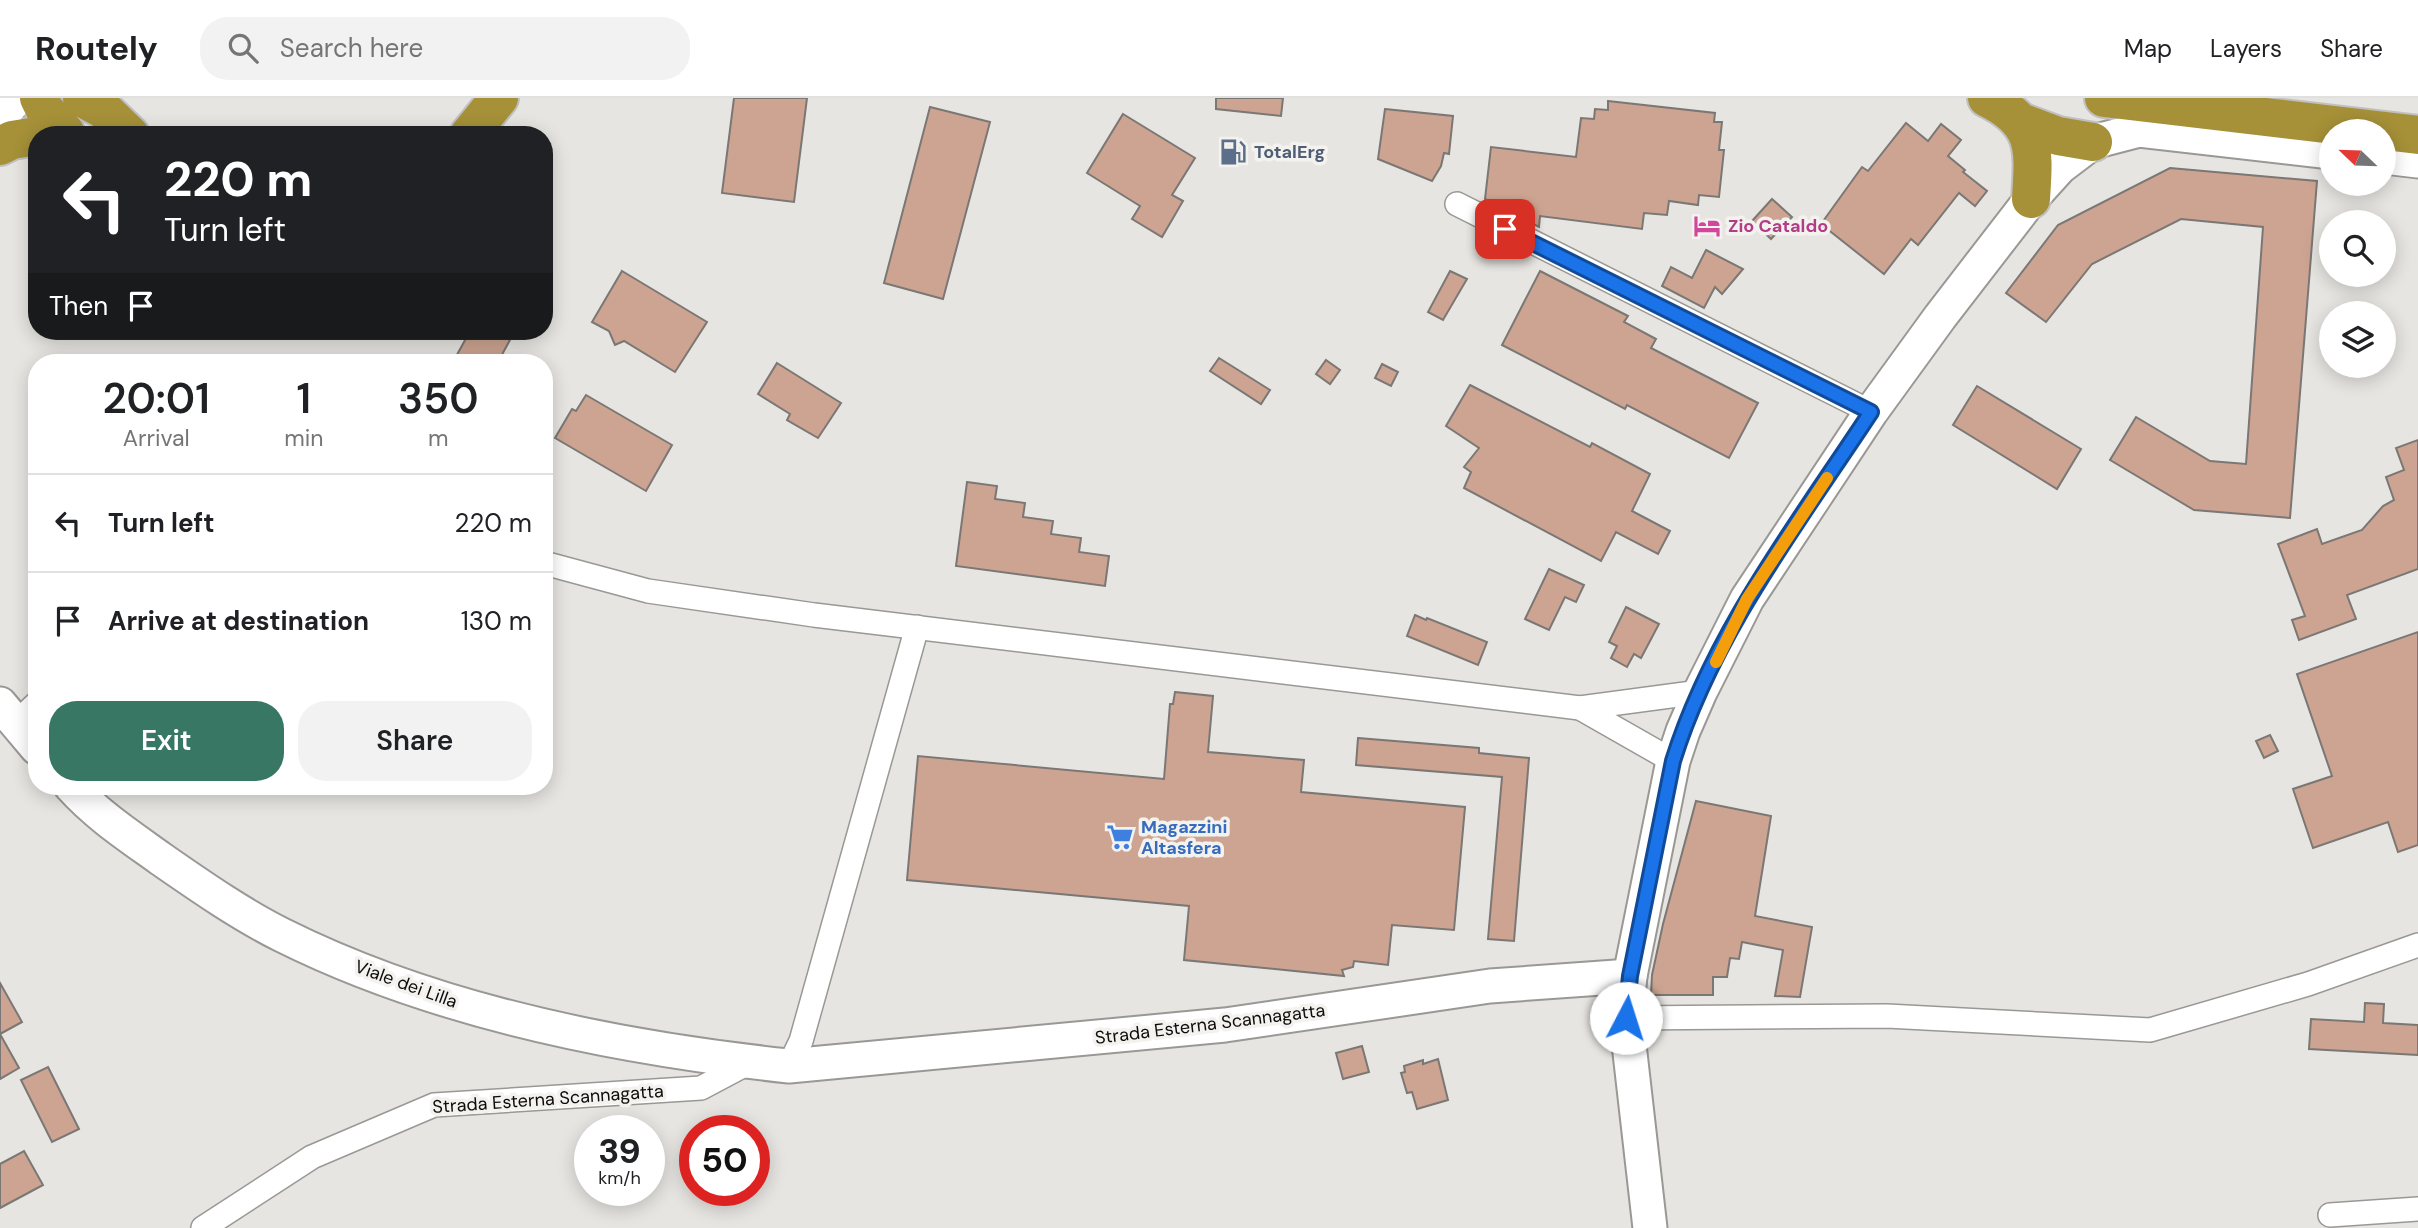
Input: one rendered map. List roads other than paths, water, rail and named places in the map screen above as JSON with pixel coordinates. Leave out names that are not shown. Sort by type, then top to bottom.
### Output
[{"type":"highway","points":[[39,98],[45,110],[96,126]]},
{"type":"highway","points":[[476,126],[499,98]]},
{"type":"highway","points":[[1987,98],[1998,103],[2022,123],[2058,136],[2093,142]]},
{"type":"highway","points":[[2104,98],[2418,135]]},
{"type":"highway","points":[[2295,98],[2418,112]]},
{"type":"highway","points":[[55,126],[73,120]]},
{"type":"highway","points":[[2022,123],[2034,153],[2031,199]]},
{"type":"highway","points":[[0,146],[28,135]]},
{"type":"street","points":[[0,118],[17,98]]},
{"type":"street","points":[[1650,1228],[1626,1018],[1630,976],[1673,761],[1700,691],[1747,599],[1871,412],[2031,199],[2060,167],[2093,142],[2139,130],[2319,151]]},
{"type":"street","points":[[2396,159],[2418,161]]},
{"type":"street","points":[[1457,204],[1871,412]]},
{"type":"street","points":[[553,566],[648,592],[1580,708],[1700,691]]},
{"type":"street","points":[[789,1066],[801,1041],[917,627]]},
{"type":"street","points":[[1580,708],[1673,761]]},
{"type":"street","name":"Viale dei Lilla","points":[[79,795],[91,808],[203,889],[281,935],[386,980],[502,1017],[625,1041],[789,1066]]},
{"type":"street","points":[[1626,1018],[1887,1016],[2150,1030],[2308,984],[2418,945]]},
{"type":"street","name":"Strada Esterna Scannagatta","points":[[789,1066],[1225,1025],[1490,986],[1630,976]]},
{"type":"street","name":"Strada Esterna Scannagatta","points":[[203,1228],[313,1157],[434,1105],[701,1088],[750,1062]]},
{"type":"street","points":[[2330,1215],[2418,1209]]},
{"type":"place","name":"TotalErg","points":[[1233,152]]},
{"type":"place","name":"Zio Cataldo","points":[[1707,226]]},
{"type":"place","name":"Magazzini Altasfera","points":[[1120,837]]}]
